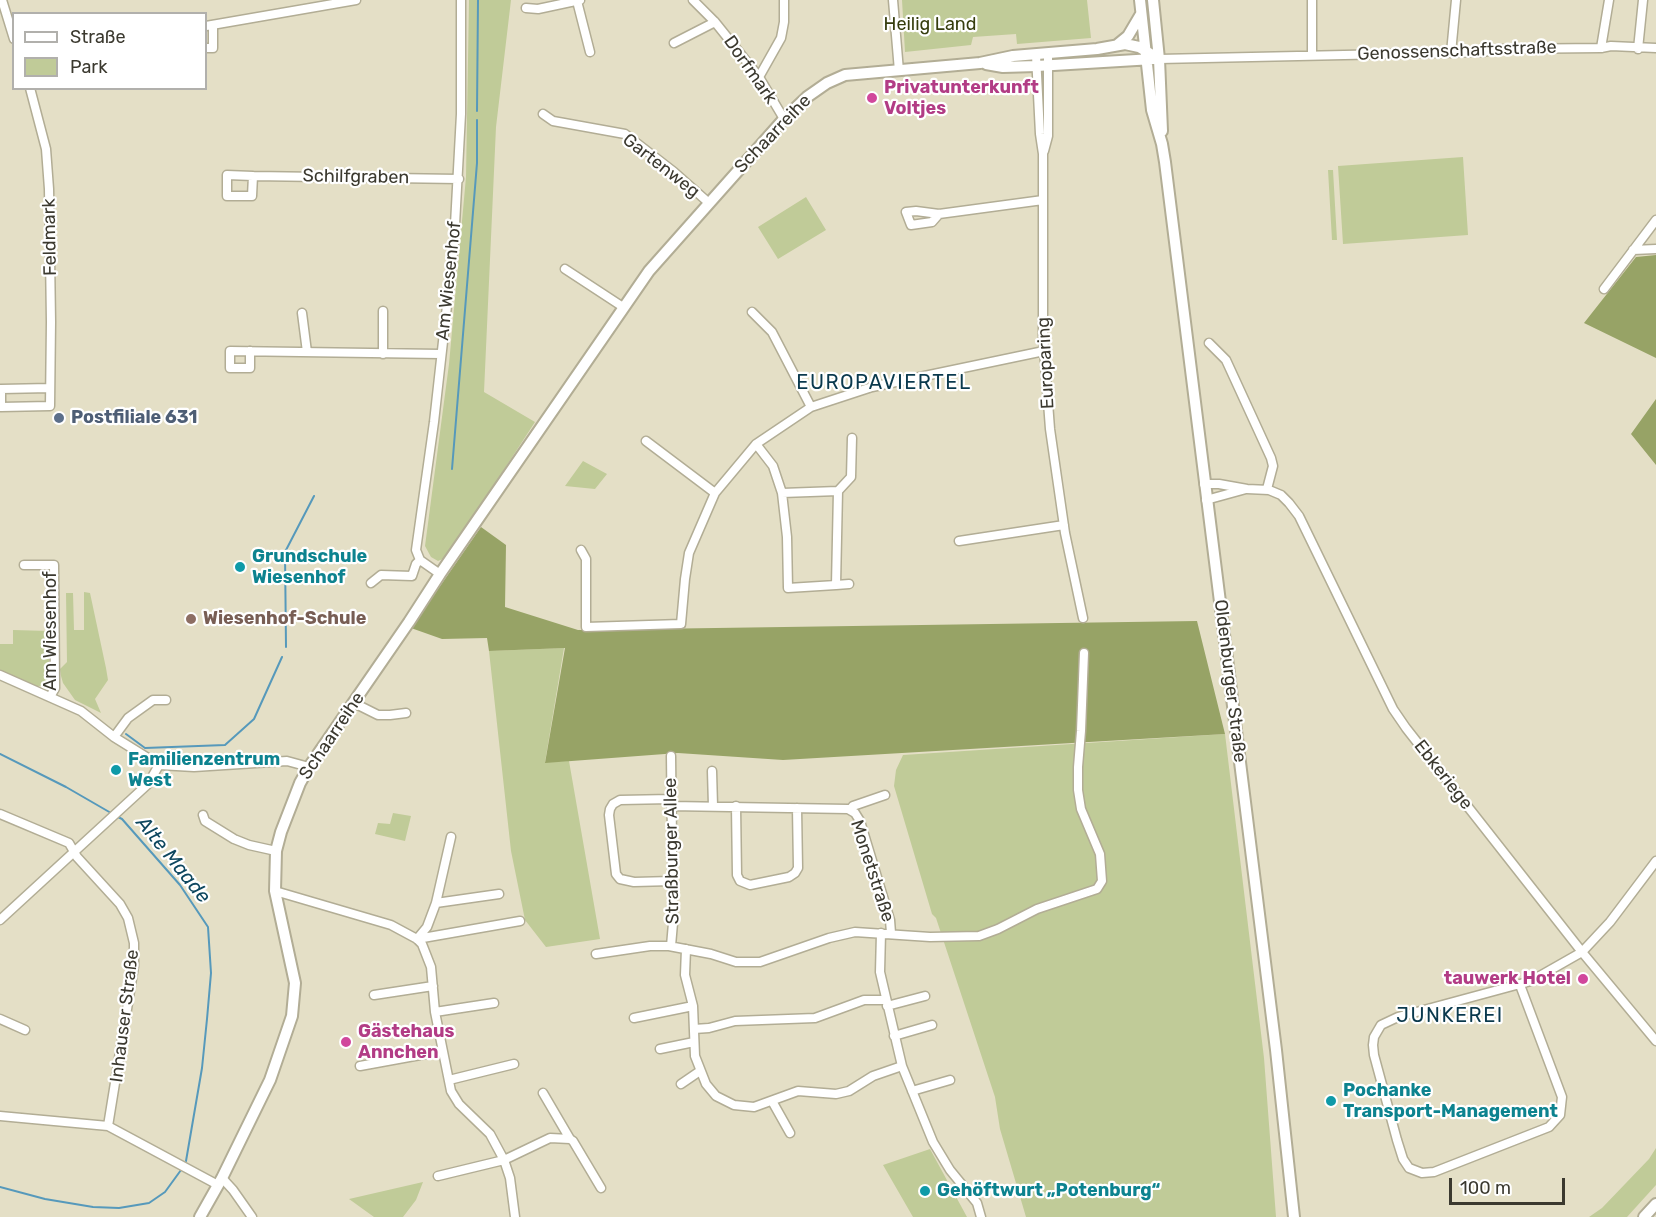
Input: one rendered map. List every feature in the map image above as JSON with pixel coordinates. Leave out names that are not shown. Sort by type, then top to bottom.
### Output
[{"type":"main road","name":"Oldenburger Straße","points":[[1140,0],[1152,110],[1162,144]]},
{"type":"main road","name":"Oldenburger Straße","points":[[1153,0],[1159,58],[1162,144],[1276,1050],[1294,1217]]},
{"type":"main road","points":[[1117,45],[1128,36],[1141,14]]},
{"type":"main road","name":"Schaarreihe","points":[[200,1217],[270,1080],[292,1016],[295,982],[275,891],[276,851],[292,801],[309,767],[649,271],[784,119],[807,97],[827,83],[845,75],[980,63],[1003,67],[1132,44],[1146,55]]},
{"type":"main road","name":"Schaarreihe","points":[[1042,60],[1146,55]]},
{"type":"main road","points":[[1146,55],[1159,58]]},
{"type":"main road","points":[[1644,1217],[1656,1204]]},
{"type":"street","points":[[2,0],[12,32]]},
{"type":"street","points":[[207,48],[213,48],[209,26],[357,0]]},
{"type":"street","name":"Am Wiesenhof","points":[[420,560],[416,549],[434,422],[459,179],[461,0]]},
{"type":"street","name":"Dorfmark","points":[[693,0],[715,22],[759,77],[784,119]]},
{"type":"street","points":[[759,77],[781,38],[784,0]]},
{"type":"street","points":[[893,0],[899,71]]},
{"type":"street","points":[[1312,0],[1312,55]]},
{"type":"street","points":[[1451,53],[1456,0]]},
{"type":"street","points":[[1601,48],[1609,0]]},
{"type":"street","points":[[1638,48],[1643,0]]},
{"type":"street","points":[[526,8],[538,9],[578,1],[590,52]]},
{"type":"street","name":"Dorfmark","points":[[674,43],[715,22]]},
{"type":"street","name":"Genossenschaftsstraße","points":[[1159,58],[1273,56],[1282,52],[1301,52],[1312,55],[1601,48],[1610,52],[1656,48]]},
{"type":"street","name":"Europaring","points":[[1042,60],[1040,134],[1043,154],[1044,351],[1050,429],[1064,525],[1083,618]]},
{"type":"street","name":"Feldmark","points":[[31,90],[46,149],[50,195],[50,388]]},
{"type":"street","name":"Gartenweg","points":[[543,114],[553,121],[625,134],[674,172],[708,203]]},
{"type":"street","name":"Schilfgraben","points":[[253,176],[459,179]]},
{"type":"street","points":[[939,214],[1042,200]]},
{"type":"street","points":[[1604,289],[1656,221]]},
{"type":"street","points":[[1634,250],[1656,249]]},
{"type":"street","points":[[565,269],[623,307]]},
{"type":"street","points":[[383,311],[383,354]]},
{"type":"street","points":[[752,312],[772,332],[811,407]]},
{"type":"street","points":[[302,313],[307,352]]},
{"type":"street","points":[[1204,484],[1267,489],[1273,466],[1272,458],[1226,360],[1209,343]]},
{"type":"street","points":[[250,351],[441,354]]},
{"type":"street","points":[[581,550],[586,559],[586,627],[681,624],[689,553],[715,493],[756,444],[811,407],[873,387],[1044,351]]},
{"type":"street","points":[[50,388],[50,406],[1,406],[1,389],[50,388]]},
{"type":"street","points":[[836,585],[838,491],[851,477],[852,438]]},
{"type":"street","points":[[646,441],[715,493]]},
{"type":"street","points":[[756,444],[773,466],[782,493],[787,537],[788,588],[849,584]]},
{"type":"street","points":[[1206,500],[1247,489]]},
{"type":"street","name":"Ebkeriege","points":[[1267,489],[1281,495],[1299,516],[1393,709],[1406,728],[1582,952],[1656,1041]]},
{"type":"street","points":[[782,493],[838,491]]},
{"type":"street","points":[[959,541],[1064,525]]},
{"type":"street","points":[[371,583],[381,574],[412,576],[420,560],[440,574]]},
{"type":"street","name":"Am Wiesenhof","points":[[24,565],[54,565],[55,688],[50,697],[81,711],[114,737],[159,765]]},
{"type":"street","points":[[596,954],[650,946],[671,946],[736,962],[760,962],[829,938],[855,932],[962,938],[979,936],[999,929],[1037,909],[1097,889],[1102,881],[1100,854],[1081,809],[1078,790],[1084,653]]},
{"type":"street","points":[[0,675],[50,697]]},
{"type":"street","points":[[114,737],[128,718],[153,700],[166,700]]},
{"type":"street","points":[[354,703],[378,715],[406,713]]},
{"type":"street","name":"Straßburger Allee","points":[[671,756],[673,923],[671,946]]},
{"type":"street","points":[[0,920],[148,784],[159,765],[194,766],[287,761],[309,767]]},
{"type":"street","points":[[712,771],[713,806]]},
{"type":"street","name":"Monetstraße","points":[[850,810],[853,806],[885,795]]},
{"type":"street","name":"Monetstraße","points":[[672,881],[634,882],[620,879],[616,874],[609,815],[614,804],[620,800],[713,806],[850,810],[860,821],[890,920],[891,933]]},
{"type":"street","points":[[736,806],[737,875],[740,881],[750,885],[789,877],[795,873],[798,868],[797,808]]},
{"type":"street","name":"Inhauser Straße","points":[[0,814],[69,843],[75,853],[120,904],[128,918],[134,943],[133,978],[108,1126]]},
{"type":"street","points":[[203,815],[205,820],[234,839],[276,851]]},
{"type":"street","points":[[417,939],[427,927],[436,903],[451,837]]},
{"type":"street","points":[[1520,985],[1562,1097],[1560,1115],[1549,1127],[1434,1172],[1422,1173],[1409,1168],[1396,1140],[1374,1055],[1373,1045],[1377,1031],[1386,1021],[1398,1017],[1520,985],[1541,976],[1582,952],[1610,922],[1656,861]]},
{"type":"street","points":[[275,891],[391,925],[417,939],[425,949],[431,967],[435,1012],[451,1091],[490,1134],[504,1160],[515,1204],[515,1217]]},
{"type":"street","points":[[436,903],[500,894]]},
{"type":"street","points":[[417,939],[520,921]]},
{"type":"street","points":[[881,933],[880,972],[902,1066],[933,1142],[950,1170],[977,1203],[981,1217]]},
{"type":"street","points":[[686,949],[685,975],[693,1006],[694,1042],[699,1071],[716,1096],[734,1105],[754,1107],[798,1091],[836,1094],[849,1091],[873,1076],[902,1066]]},
{"type":"street","points":[[374,995],[433,986]]},
{"type":"street","points":[[694,1029],[735,1021],[816,1018],[864,1000],[886,1003],[925,996]]},
{"type":"street","points":[[435,1012],[494,1003]]},
{"type":"street","points":[[634,1018],[693,1006]]},
{"type":"street","points":[[0,1019],[25,1030]]},
{"type":"street","points":[[894,1036],[932,1025]]},
{"type":"street","points":[[660,1049],[694,1042]]},
{"type":"street","points":[[360,1066],[442,1051]]},
{"type":"street","points":[[449,1080],[514,1064]]},
{"type":"street","points":[[681,1084],[699,1071]]},
{"type":"street","points":[[912,1091],[950,1080]]},
{"type":"street","points":[[543,1093],[601,1188]]},
{"type":"street","points":[[772,1101],[790,1133]]},
{"type":"street","points":[[0,1116],[108,1126],[220,1181],[233,1190],[252,1217]]},
{"type":"street","points":[[438,1176],[504,1160],[550,1138],[570,1139]]},
{"type":"green space","points":[[469,0],[511,0],[496,127],[484,392],[535,422],[447,557],[438,561],[431,557],[425,546],[449,364],[466,177]]},
{"type":"green space","name":"Heilig Land","points":[[902,0],[1087,0],[1091,38],[1017,44],[1016,34],[973,37],[971,45],[905,52]]},
{"type":"green space","points":[[1463,157],[1468,235],[1343,244],[1338,166]]},
{"type":"green space","points":[[1328,170],[1333,170],[1337,240],[1332,240]]},
{"type":"green space","points":[[806,197],[826,230],[778,259],[758,227]]},
{"type":"green space","points":[[1656,255],[1656,358],[1584,323],[1636,257]]},
{"type":"green space","points":[[1656,399],[1656,465],[1631,434]]},
{"type":"green space","points":[[583,461],[607,474],[595,489],[565,486]]},
{"type":"green space","points":[[481,527],[506,545],[505,607],[578,630],[1197,621],[1225,734],[783,760],[678,753],[545,763],[565,648],[489,651],[487,638],[442,639],[411,628]]},
{"type":"green space","points":[[84,592],[90,593],[108,680],[95,699],[101,713],[75,700],[63,683],[60,669],[67,662],[66,593],[73,593],[74,630],[84,630]]},
{"type":"green space","points":[[13,630],[49,631],[51,676],[41,686],[24,686],[0,675],[0,644],[13,644]]},
{"type":"green space","points":[[564,648],[545,762],[569,761],[600,939],[546,947],[525,920],[511,851],[489,651]]},
{"type":"green space","points":[[1225,734],[1264,1058],[1276,1217],[1026,1217],[1000,1129],[995,1097],[936,918],[932,914],[894,786],[896,770],[903,755]]},
{"type":"green space","points":[[393,813],[411,816],[405,841],[375,834],[378,823],[390,824]]},
{"type":"green space","points":[[1656,1148],[1656,1185],[1627,1217],[1589,1217],[1602,1208],[1649,1159]]},
{"type":"green space","name":"Gehöftwurt „Potenburg“","points":[[930,1149],[967,1217],[913,1217],[883,1165]]},
{"type":"green space","points":[[423,1182],[416,1200],[403,1217],[374,1217],[349,1199]]},
{"type":"waterway","points":[[477,111],[478,0]]},
{"type":"waterway","points":[[452,469],[477,163],[477,120]]},
{"type":"waterway","points":[[286,647],[285,552],[314,496]]},
{"type":"waterway","points":[[126,734],[145,748],[225,745],[254,719],[282,657]]},
{"type":"waterway","name":"Alte Maade","points":[[0,754],[66,787],[111,813]]},
{"type":"waterway","name":"Alte Maade","points":[[116,816],[122,819],[180,885],[208,927],[211,973],[207,1019],[202,1068],[186,1161]]},
{"type":"waterway","name":"Alte Maade","points":[[0,1187],[45,1199],[93,1207],[119,1208],[149,1203],[165,1192],[181,1170]]},
{"type":"place","name":"Privatunterkunft Voltjes","points":[[872,98]]},
{"type":"place","name":"Postfiliale 631","points":[[59,418]]},
{"type":"place","name":"Grundschule Wiesenhof","points":[[240,567]]},
{"type":"place","name":"Wiesenhof-Schule","points":[[191,619]]},
{"type":"place","name":"Familienzentrum West","points":[[116,770]]},
{"type":"place","name":"tauwerk Hotel","points":[[1583,979]]},
{"type":"place","name":"Gästehaus Annchen","points":[[346,1042]]},
{"type":"place","name":"Pochanke Transport-Management","points":[[1331,1101]]},
{"type":"place","name":"Gehöftwurt „Potenburg“","points":[[925,1191]]},
{"type":"district","name":"EUROPAVIERTEL","points":[[884,383]]},
{"type":"district","name":"JUNKEREI","points":[[1450,1016]]}]
